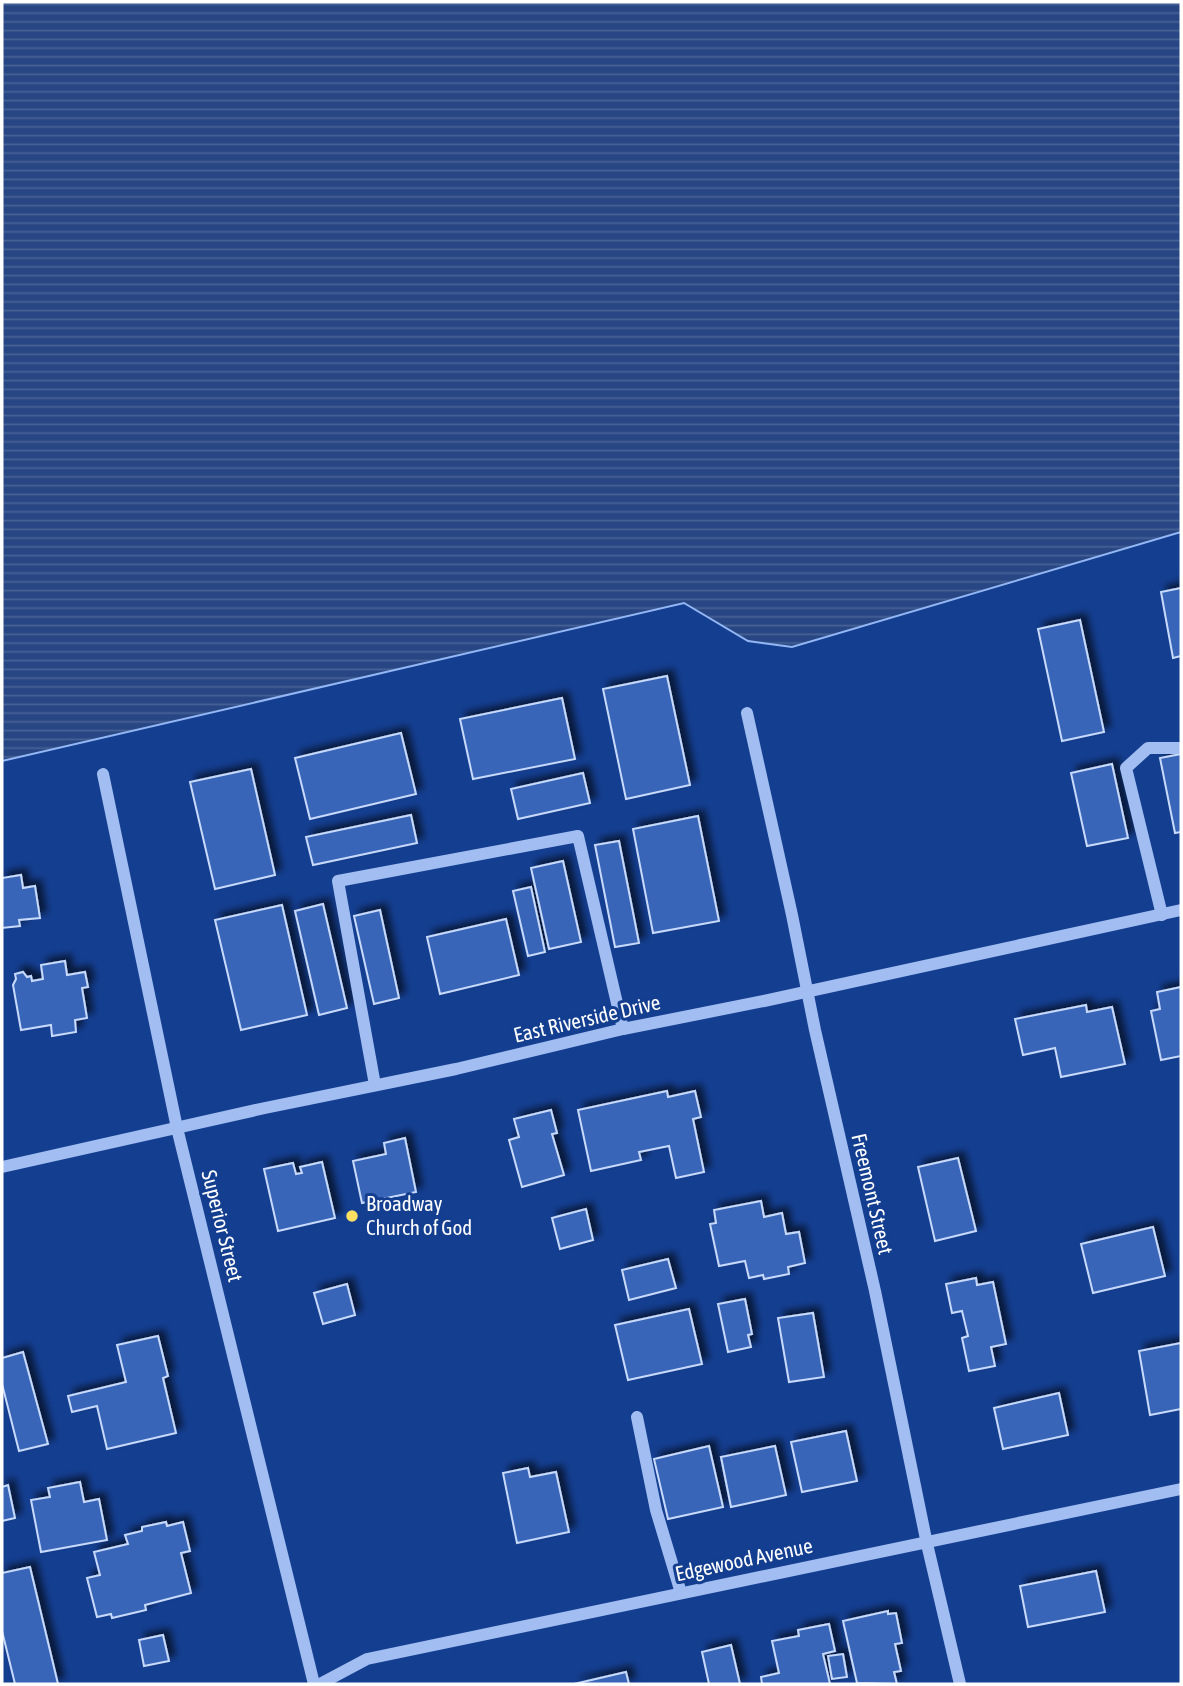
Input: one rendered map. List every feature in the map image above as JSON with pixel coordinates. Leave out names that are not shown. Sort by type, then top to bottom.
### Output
[{"type":"street","name":"Freemont Street","points":[[747,713],[848,1180],[875,1291],[927,1544],[960,1684]]},
{"type":"street","points":[[1161,915],[1126,768],[1148,748],[1181,748]]},
{"type":"street","name":"Superior Street","points":[[103,774],[177,1128],[314,1684]]},
{"type":"street","points":[[374,1085],[338,881],[578,836],[623,1029]]},
{"type":"street","name":"East Riverside Drive","points":[[2,1167],[456,1069],[623,1029],[1181,910]]},
{"type":"street","points":[[637,1417],[656,1510],[681,1593]]},
{"type":"street","name":"Edgewood Avenue","points":[[320,1684],[367,1659],[1181,1489]]},
{"type":"water","points":[[2,2],[1181,2],[1181,532],[792,647],[748,641],[684,603],[2,761]]},
{"type":"building","points":[[1181,588],[1181,656],[1173,658],[1161,592]]},
{"type":"building","points":[[1080,620],[1104,732],[1062,741],[1038,629]]},
{"type":"building","points":[[667,676],[690,785],[626,799],[603,689]]},
{"type":"building","points":[[562,698],[575,759],[473,779],[460,719]]},
{"type":"building","points":[[401,733],[416,794],[310,819],[295,758]]},
{"type":"building","points":[[1181,754],[1181,832],[1175,833],[1160,758]]},
{"type":"building","points":[[1112,764],[1128,838],[1087,846],[1071,773]]},
{"type":"building","points":[[251,769],[275,875],[215,889],[190,782]]},
{"type":"building","points":[[583,773],[590,803],[518,819],[511,789]]},
{"type":"building","points":[[411,815],[417,843],[313,865],[306,837]]},
{"type":"building","points":[[698,816],[719,921],[653,933],[633,829]]},
{"type":"building","points":[[619,841],[639,943],[615,947],[595,845]]},
{"type":"building","points":[[563,861],[581,942],[549,949],[531,868]]},
{"type":"building","points":[[21,875],[23,888],[35,886],[40,918],[19,920],[20,926],[2,928],[2,878]]},
{"type":"building","points":[[531,887],[545,952],[528,956],[513,891]]},
{"type":"building","points":[[323,904],[347,1008],[319,1015],[295,911]]},
{"type":"building","points":[[282,905],[307,1015],[241,1030],[215,920]]},
{"type":"building","points":[[380,910],[399,998],[374,1004],[354,916]]},
{"type":"building","points":[[506,919],[519,975],[440,994],[427,937]]},
{"type":"building","points":[[65,961],[67,975],[85,972],[88,987],[82,988],[87,1018],[75,1020],[76,1032],[52,1036],[51,1025],[21,1030],[13,985],[15,974],[23,972],[27,977],[31,976],[32,981],[43,979],[41,965]]},
{"type":"building","points":[[1181,987],[1181,1056],[1161,1060],[1151,1011],[1160,1009],[1157,992]]},
{"type":"building","points":[[1086,1005],[1087,1012],[1112,1007],[1125,1064],[1061,1077],[1055,1048],[1023,1055],[1015,1019]]},
{"type":"building","points":[[667,1091],[668,1097],[695,1091],[701,1117],[693,1119],[704,1172],[676,1178],[669,1146],[639,1152],[641,1160],[591,1171],[578,1110]]},
{"type":"building","points":[[551,1110],[557,1133],[552,1134],[564,1175],[522,1187],[509,1140],[519,1137],[514,1119]]},
{"type":"building","points":[[405,1138],[416,1192],[362,1203],[353,1161],[386,1154],[384,1143]]},
{"type":"building","points":[[958,1158],[976,1231],[935,1241],[918,1167]]},
{"type":"building","points":[[322,1162],[335,1218],[278,1231],[264,1169],[293,1163],[296,1174],[302,1173],[300,1167]]},
{"type":"building","points":[[761,1201],[764,1217],[782,1213],[786,1234],[799,1232],[805,1263],[788,1267],[789,1274],[764,1279],[763,1275],[749,1278],[745,1261],[719,1266],[710,1224],[716,1223],[714,1210]]},
{"type":"building","points":[[586,1209],[593,1240],[560,1249],[552,1218]]},
{"type":"building","points":[[1153,1227],[1165,1276],[1093,1293],[1081,1244]]},
{"type":"building","points":[[668,1259],[676,1288],[629,1300],[622,1270]]},
{"type":"building","points":[[976,1278],[977,1285],[993,1282],[1006,1344],[991,1347],[995,1366],[969,1371],[962,1338],[968,1336],[962,1311],[952,1313],[946,1284]]},
{"type":"building","points":[[347,1284],[355,1315],[323,1324],[314,1293]]},
{"type":"building","points":[[745,1299],[752,1334],[748,1335],[751,1347],[728,1352],[718,1304]]},
{"type":"building","points":[[689,1309],[702,1364],[628,1380],[615,1325]]},
{"type":"building","points":[[813,1313],[824,1377],[789,1382],[778,1318]]},
{"type":"building","points":[[158,1336],[168,1376],[163,1378],[176,1433],[107,1449],[97,1406],[72,1412],[68,1396],[126,1382],[117,1345]]},
{"type":"building","points":[[1181,1343],[1181,1409],[1150,1415],[1139,1351]]},
{"type":"building","points":[[23,1352],[48,1444],[19,1451],[2,1384],[2,1358]]},
{"type":"building","points":[[1059,1393],[1068,1435],[1003,1449],[994,1408]]},
{"type":"building","points":[[846,1431],[857,1481],[802,1492],[791,1442]]},
{"type":"building","points":[[709,1446],[723,1507],[668,1519],[654,1459]]},
{"type":"building","points":[[775,1446],[786,1495],[731,1507],[721,1457]]},
{"type":"building","points":[[528,1468],[530,1477],[556,1472],[569,1532],[517,1543],[503,1473]]},
{"type":"building","points":[[80,1482],[84,1502],[99,1499],[107,1540],[41,1552],[31,1500],[50,1497],[48,1488]]},
{"type":"building","points":[[8,1485],[15,1518],[2,1521],[2,1487]]},
{"type":"building","points":[[166,1522],[167,1526],[183,1522],[190,1551],[181,1553],[191,1593],[145,1605],[146,1610],[112,1618],[111,1614],[97,1617],[87,1578],[100,1575],[94,1552],[128,1544],[125,1535],[142,1531],[142,1527]]},
{"type":"building","points":[[30,1567],[58,1684],[15,1684],[2,1631],[2,1573]]},
{"type":"building","points":[[1096,1571],[1105,1612],[1028,1627],[1020,1586]]},
{"type":"building","points":[[888,1611],[888,1614],[896,1613],[902,1643],[895,1644],[901,1671],[894,1672],[897,1684],[857,1683],[843,1621]]},
{"type":"building","points":[[829,1624],[835,1651],[823,1654],[830,1684],[762,1684],[761,1677],[779,1673],[772,1641],[799,1636],[798,1630]]},
{"type":"building","points":[[163,1635],[169,1661],[144,1666],[139,1640]]},
{"type":"building","points":[[731,1645],[740,1684],[709,1684],[702,1652]]},
{"type":"building","points":[[843,1654],[847,1677],[832,1679],[828,1656]]},
{"type":"building","points":[[626,1672],[629,1684],[574,1684]]},
{"type":"place","name":"Broadway Church of God","points":[[352,1216]]}]
